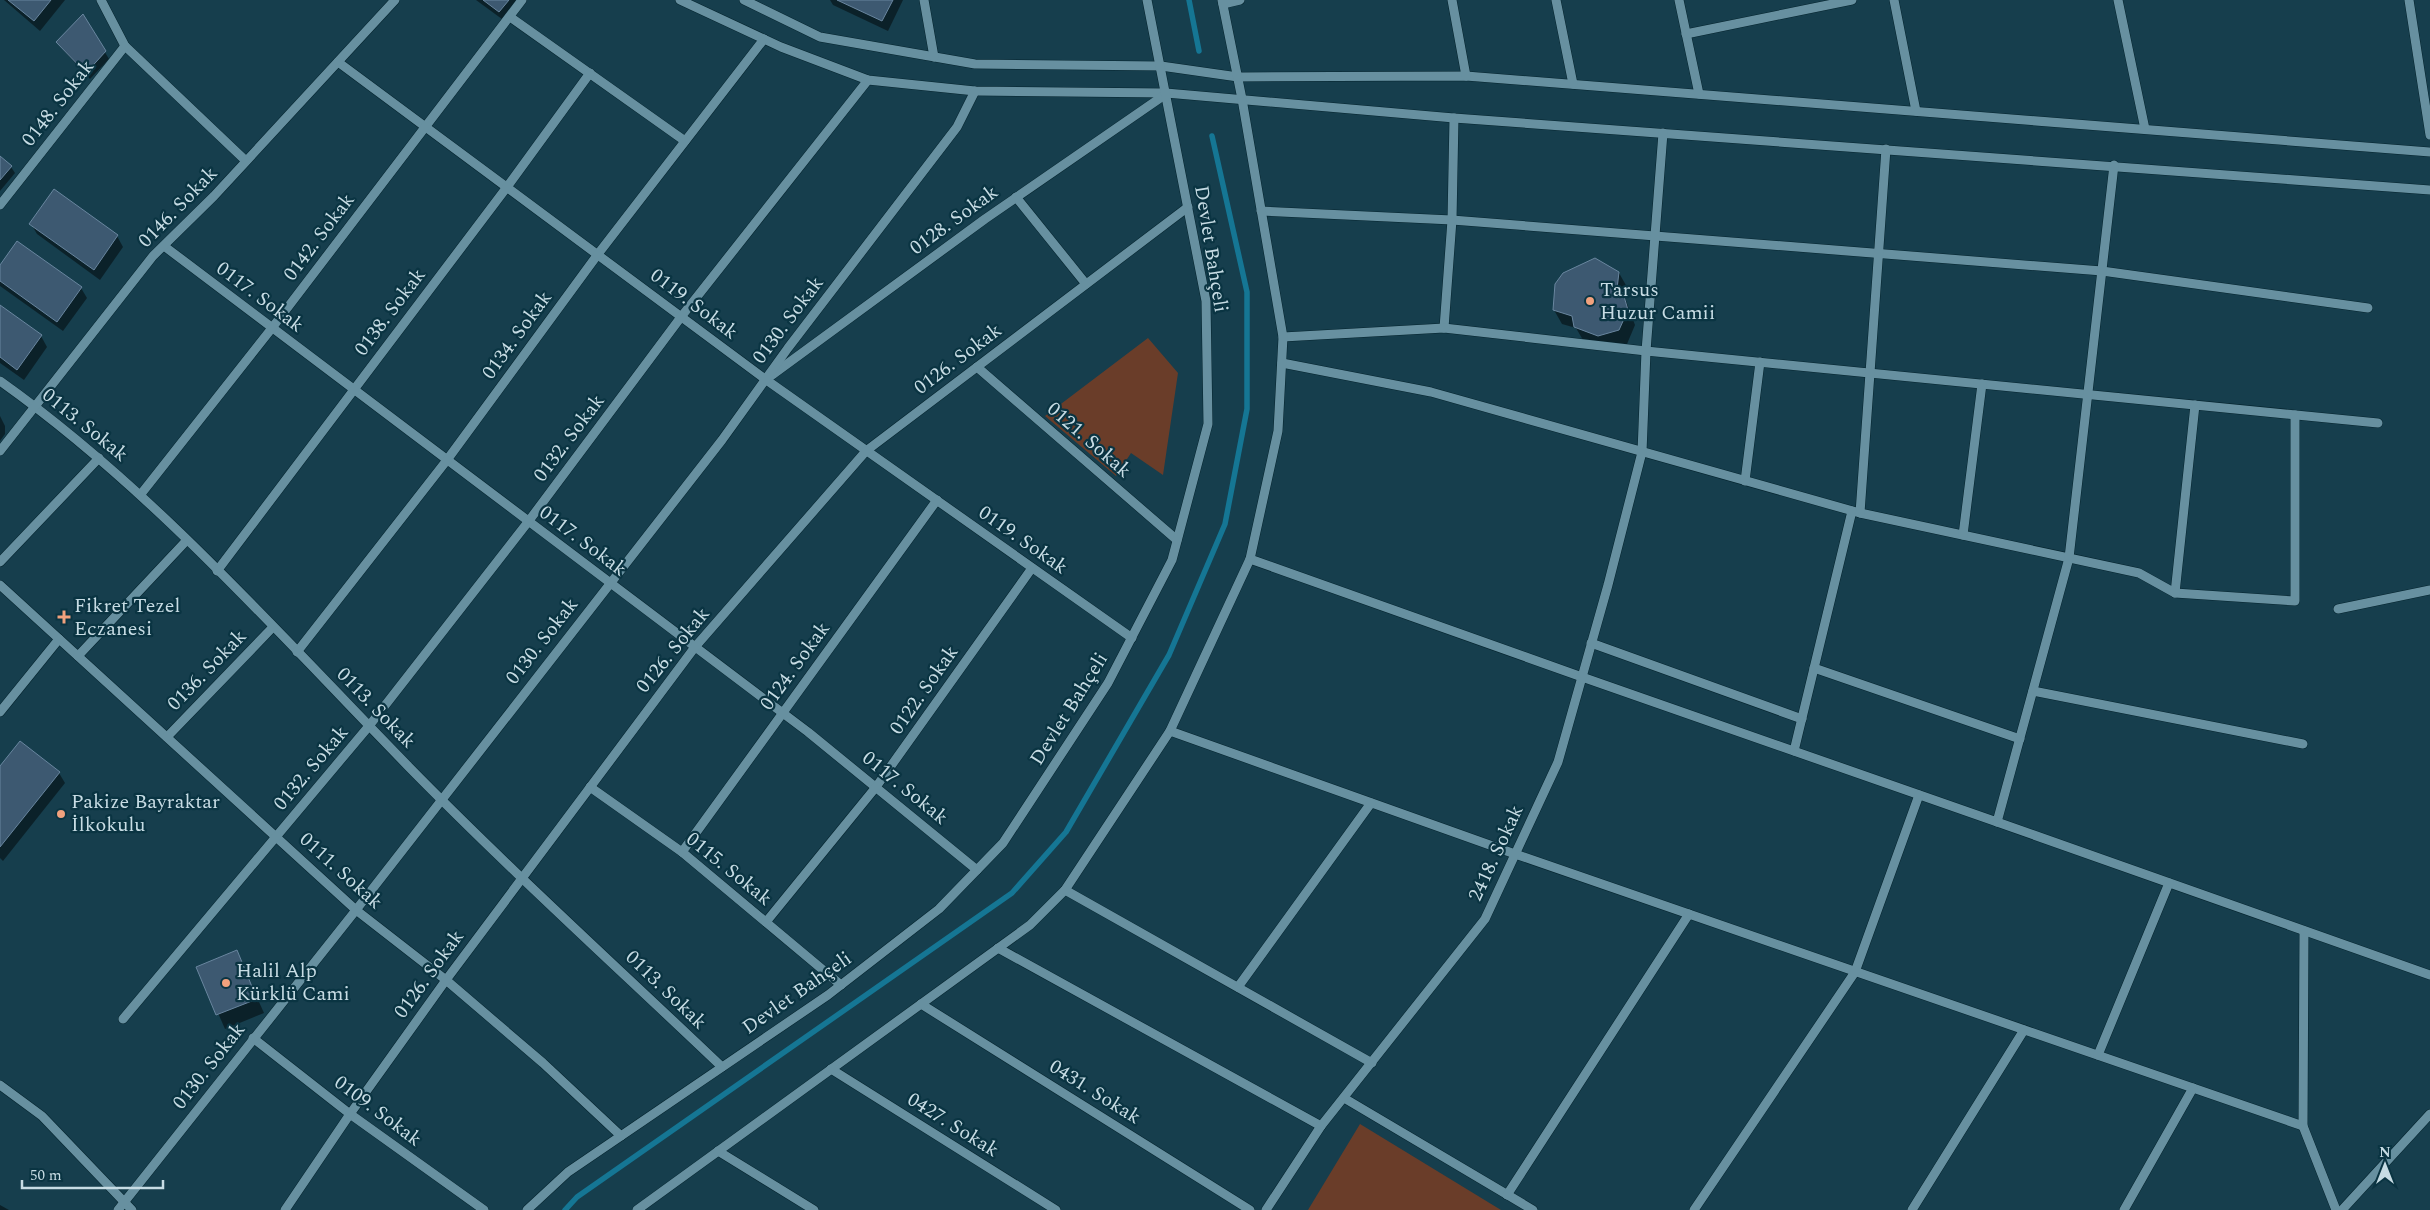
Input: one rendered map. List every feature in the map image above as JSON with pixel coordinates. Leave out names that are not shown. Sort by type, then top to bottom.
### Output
[{"type":"street","points":[[101,0],[125,46],[246,161]]},
{"type":"street","name":"0146. Sokak","points":[[0,451],[153,256],[246,161],[395,0]]},
{"type":"street","name":"0142. Sokak","points":[[141,494],[272,328],[522,0]]},
{"type":"street","points":[[680,0],[764,39],[868,80],[975,92],[1166,93],[1454,118],[2114,165],[2430,190]]},
{"type":"street","points":[[744,0],[820,37],[975,64],[1161,66],[1238,77],[1466,76],[2430,152]]},
{"type":"street","points":[[924,0],[934,57]]},
{"type":"street","name":"Devlet Bahçeli","points":[[527,1210],[568,1172],[841,985],[940,909],[1003,843],[1108,683],[1172,560],[1208,424],[1206,301],[1147,0]]},
{"type":"street","points":[[637,1210],[1030,925],[1065,890],[1170,731],[1250,559],[1278,431],[1283,337],[1238,77],[1222,2],[1240,0]]},
{"type":"street","points":[[1452,0],[1466,76]]},
{"type":"street","points":[[1556,0],[1573,84]]},
{"type":"street","points":[[1679,0],[1699,94]]},
{"type":"street","points":[[1686,34],[1852,0]]},
{"type":"street","points":[[1894,0],[1916,111]]},
{"type":"street","points":[[2118,0],[2145,129]]},
{"type":"street","points":[[2409,0],[2430,135]]},
{"type":"street","points":[[510,17],[685,142]]},
{"type":"street","name":"0134. Sokak","points":[[297,652],[447,460],[598,254],[764,39]]},
{"type":"street","name":"0148. Sokak","points":[[0,205],[125,46]]},
{"type":"street","name":"0119. Sokak","points":[[338,62],[765,379],[1132,638]]},
{"type":"street","name":"0138. Sokak","points":[[217,571],[507,187],[590,73]]},
{"type":"street","name":"0132. Sokak","points":[[123,1019],[369,726],[528,522],[681,317],[868,80]]},
{"type":"street","name":"0130. Sokak","points":[[121,1207],[356,910],[722,440],[765,379],[952,134],[975,92]]},
{"type":"street","name":"0128. Sokak","points":[[765,379],[1016,198],[1166,93]]},
{"type":"street","points":[[1444,328],[1452,220],[1454,118]]},
{"type":"street","name":"2418. Sokak","points":[[1266,1210],[1321,1126],[1485,920],[1558,762],[1642,452],[1646,351],[1663,133]]},
{"type":"street","points":[[1794,751],[1856,512],[1871,373],[1877,253],[1886,149]]},
{"type":"street","points":[[1997,822],[2069,558],[2114,165]]},
{"type":"street","points":[[1016,198],[1086,284]]},
{"type":"street","name":"0126. Sokak","points":[[285,1210],[350,1114],[446,980],[695,647],[866,451],[1188,207]]},
{"type":"street","points":[[1261,211],[1452,220],[2102,271],[2368,308]]},
{"type":"street","name":"0117. Sokak","points":[[164,246],[783,713],[977,870]]},
{"type":"street","points":[[1283,337],[1444,328],[1646,351],[2378,423]]},
{"type":"street","points":[[1745,481],[1760,362]]},
{"type":"street","points":[[1282,363],[1431,392],[1856,512],[2139,573],[2175,593],[2295,601],[2295,415]]},
{"type":"street","name":"0121. Sokak","points":[[977,367],[1177,540]]},
{"type":"street","name":"0113. Sokak","points":[[0,381],[35,405],[141,494],[441,800],[722,1067]]},
{"type":"street","points":[[1963,536],[1982,384]]},
{"type":"street","points":[[2175,593],[2194,405]]},
{"type":"street","points":[[0,562],[99,458]]},
{"type":"street","name":"0124. Sokak","points":[[682,852],[937,500]]},
{"type":"street","points":[[78,656],[187,540]]},
{"type":"street","points":[[1250,559],[2430,975]]},
{"type":"street","name":"0122. Sokak","points":[[766,922],[876,788],[1032,568]]},
{"type":"street","name":"0111. Sokak","points":[[0,585],[356,910],[446,980],[543,1063],[621,1136]]},
{"type":"street","points":[[2338,609],[2430,590]]},
{"type":"street","name":"0136. Sokak","points":[[167,738],[273,627]]},
{"type":"street","points":[[0,712],[59,639]]},
{"type":"street","points":[[1591,643],[1802,719]]},
{"type":"street","points":[[1814,668],[2020,739]]},
{"type":"street","points":[[2033,691],[2304,744]]},
{"type":"street","points":[[1170,731],[1515,854],[2304,1126]]},
{"type":"street","name":"0115. Sokak","points":[[590,787],[682,852],[841,985]]},
{"type":"street","points":[[1694,1210],[1855,972],[1919,795]]},
{"type":"street","points":[[1238,987],[1372,803]]},
{"type":"street","points":[[2098,1056],[2169,883]]},
{"type":"street","points":[[1065,890],[1372,1063]]},
{"type":"street","points":[[1507,1195],[1689,914]]},
{"type":"street","points":[[2304,931],[2304,1126],[2336,1210]]},
{"type":"street","points":[[998,948],[1321,1126]]},
{"type":"street","name":"0431. Sokak","points":[[921,1004],[1250,1210]]},
{"type":"street","points":[[1912,1210],[2024,1030]]},
{"type":"street","name":"0109. Sokak","points":[[254,1038],[350,1114],[484,1210]]},
{"type":"street","name":"0427. Sokak","points":[[831,1069],[1056,1210]]},
{"type":"street","points":[[0,1086],[42,1116],[121,1207],[132,1210]]},
{"type":"street","points":[[2124,1210],[2193,1088]]},
{"type":"street","points":[[1344,1098],[1533,1210]]},
{"type":"street","points":[[2342,1210],[2430,1114]]},
{"type":"street","points":[[718,1151],[814,1210]]},
{"type":"shaded area","points":[[1148,338],[1178,373],[1163,475],[1131,453],[1116,476],[1045,416]]},
{"type":"shaded area","points":[[1360,1124],[1501,1210],[1308,1210]]},
{"type":"building","points":[[8,0],[51,0],[34,21]]},
{"type":"building","points":[[483,0],[509,0],[499,12]]},
{"type":"building","points":[[837,0],[893,0],[882,21]]},
{"type":"building","points":[[83,14],[106,51],[86,73],[56,42]]},
{"type":"building","points":[[0,156],[12,166],[0,180]]},
{"type":"building","points":[[54,189],[118,235],[94,270],[29,224]]},
{"type":"building","points":[[17,241],[82,287],[57,322],[0,281],[0,265]]},
{"type":"building","name":"Tarsus Huzur Camii","points":[[1595,258],[1619,272],[1617,289],[1623,293],[1628,310],[1619,330],[1598,336],[1574,327],[1572,316],[1553,310],[1555,284],[1563,273]]},
{"type":"building","points":[[0,305],[42,335],[17,370],[0,357]]},
{"type":"building","points":[[20,741],[60,772],[0,847],[0,766]]},
{"type":"building","name":"Halil Alp Kürklü Cami","points":[[237,950],[257,999],[216,1015],[196,967]]},
{"type":"waterway","points":[[1189,0],[1199,51]]},
{"type":"waterway","points":[[565,1210],[577,1197],[1012,893],[1066,832],[1169,655],[1225,524],[1247,409],[1247,292],[1212,136]]},
{"type":"place","name":"Tarsus Huzur Camii","points":[[1590,301]]},
{"type":"place","name":"Fikret Tezel Eczanesi","points":[[64,617]]},
{"type":"place","name":"Pakize Bayraktar İlkokulu","points":[[61,814]]},
{"type":"place","name":"Halil Alp Kürklü Cami","points":[[226,983]]}]
